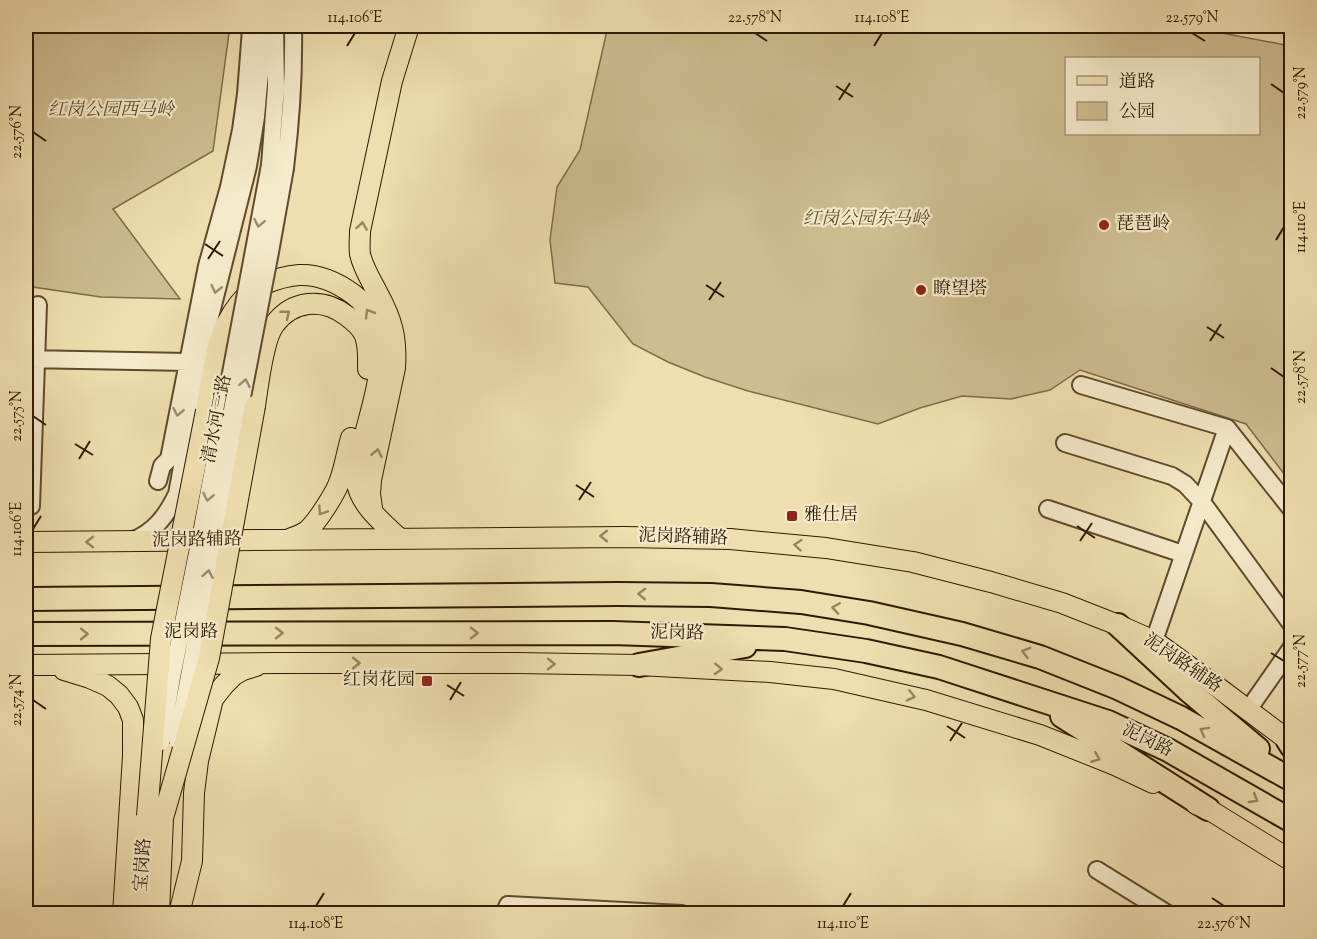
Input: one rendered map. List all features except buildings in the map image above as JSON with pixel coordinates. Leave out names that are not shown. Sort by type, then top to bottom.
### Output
[{"type":"highway","name":"泥岗路","points":[[26,599],[618,594],[711,595],[801,602],[869,613],[962,634],[1041,657],[1118,688],[1181,718],[1292,779]]},
{"type":"highway","points":[[1118,625],[1188,690],[1292,779]]},
{"type":"highway","name":"泥岗路","points":[[26,634],[590,633],[785,639],[866,651],[939,667],[1108,722],[1168,750],[1292,821]]},
{"type":"highway","points":[[639,666],[785,639]]},
{"type":"highway","points":[[1036,698],[1208,809]]},
{"type":"main road","points":[[372,511],[371,480],[395,368],[396,349],[387,311],[367,273],[360,254],[360,231],[392,81],[409,26]]},
{"type":"main road","points":[[155,817],[161,639],[221,335],[232,313],[242,300],[268,282],[283,277],[312,275],[324,278],[344,287],[368,308],[380,337],[380,372],[362,445],[357,483],[361,498],[400,539]]},
{"type":"main road","points":[[155,817],[209,658],[267,338],[273,326],[291,308],[305,303],[315,303],[344,313],[356,323],[365,336],[369,353],[368,370],[340,481],[308,530],[284,540]]},
{"type":"main road","name":"泥岗路辅路","points":[[26,542],[625,537],[730,539],[826,548],[913,562],[980,579],[1062,603],[1118,625],[1154,641],[1290,744]]},
{"type":"main road","points":[[179,914],[192,861],[194,793],[198,761],[213,699],[234,675],[243,670],[277,663]]},
{"type":"main road","points":[[26,665],[517,663],[770,672],[834,679],[926,700],[1040,735],[1115,765],[1208,809],[1290,860]]},
{"type":"main road","points":[[47,665],[108,686],[128,707],[132,720],[134,735],[123,914]]},
{"type":"main road","name":"宝岗路","points":[[141,914],[155,817]]},
{"type":"main road","name":"宝岗路","points":[[155,817],[159,914]]},
{"type":"street","points":[[158,481],[162,466],[169,459],[207,266],[229,188],[241,130],[251,26]]},
{"type":"street","points":[[129,542],[142,537],[156,526],[172,505],[177,494],[210,317],[248,166],[256,117],[262,26]]},
{"type":"street","name":"清水河三路","points":[[155,817],[270,252],[277,167],[275,26]]},
{"type":"street","name":"清水河三路","points":[[277,167],[291,122],[294,85],[293,26]]},
{"type":"street","points":[[31,506],[31,359],[38,305]]},
{"type":"street","points":[[31,359],[188,362]]},
{"type":"street","points":[[1081,385],[1227,428],[1292,510]]},
{"type":"street","points":[[1154,641],[1227,428]]},
{"type":"street","points":[[1065,443],[1172,476],[1185,484],[1202,502],[1292,625]]},
{"type":"street","points":[[1048,509],[1183,554]]},
{"type":"street","points":[[1248,710],[1292,647]]},
{"type":"street","points":[[1097,870],[1168,914]]},
{"type":"street","points":[[504,914],[508,905],[682,914]]},
{"type":"green space","name":"红岗公园西马岭","points":[[26,26],[230,26],[213,151],[113,209],[180,299],[101,297],[26,286]]},
{"type":"green space","name":"红岗公园东马岭","points":[[608,26],[1185,26],[1291,46],[1291,483],[1246,424],[1080,370],[1050,390],[1011,399],[962,396],[920,408],[878,424],[748,391],[705,377],[633,344],[588,287],[555,283],[550,240],[557,187],[580,150]]},
{"type":"place","name":"琵琶岭","points":[[1104,225]]},
{"type":"place","name":"瞭望塔","points":[[921,290]]},
{"type":"place","name":"雅仕居","points":[[792,516]]},
{"type":"place","name":"红岗花园","points":[[427,681]]}]
